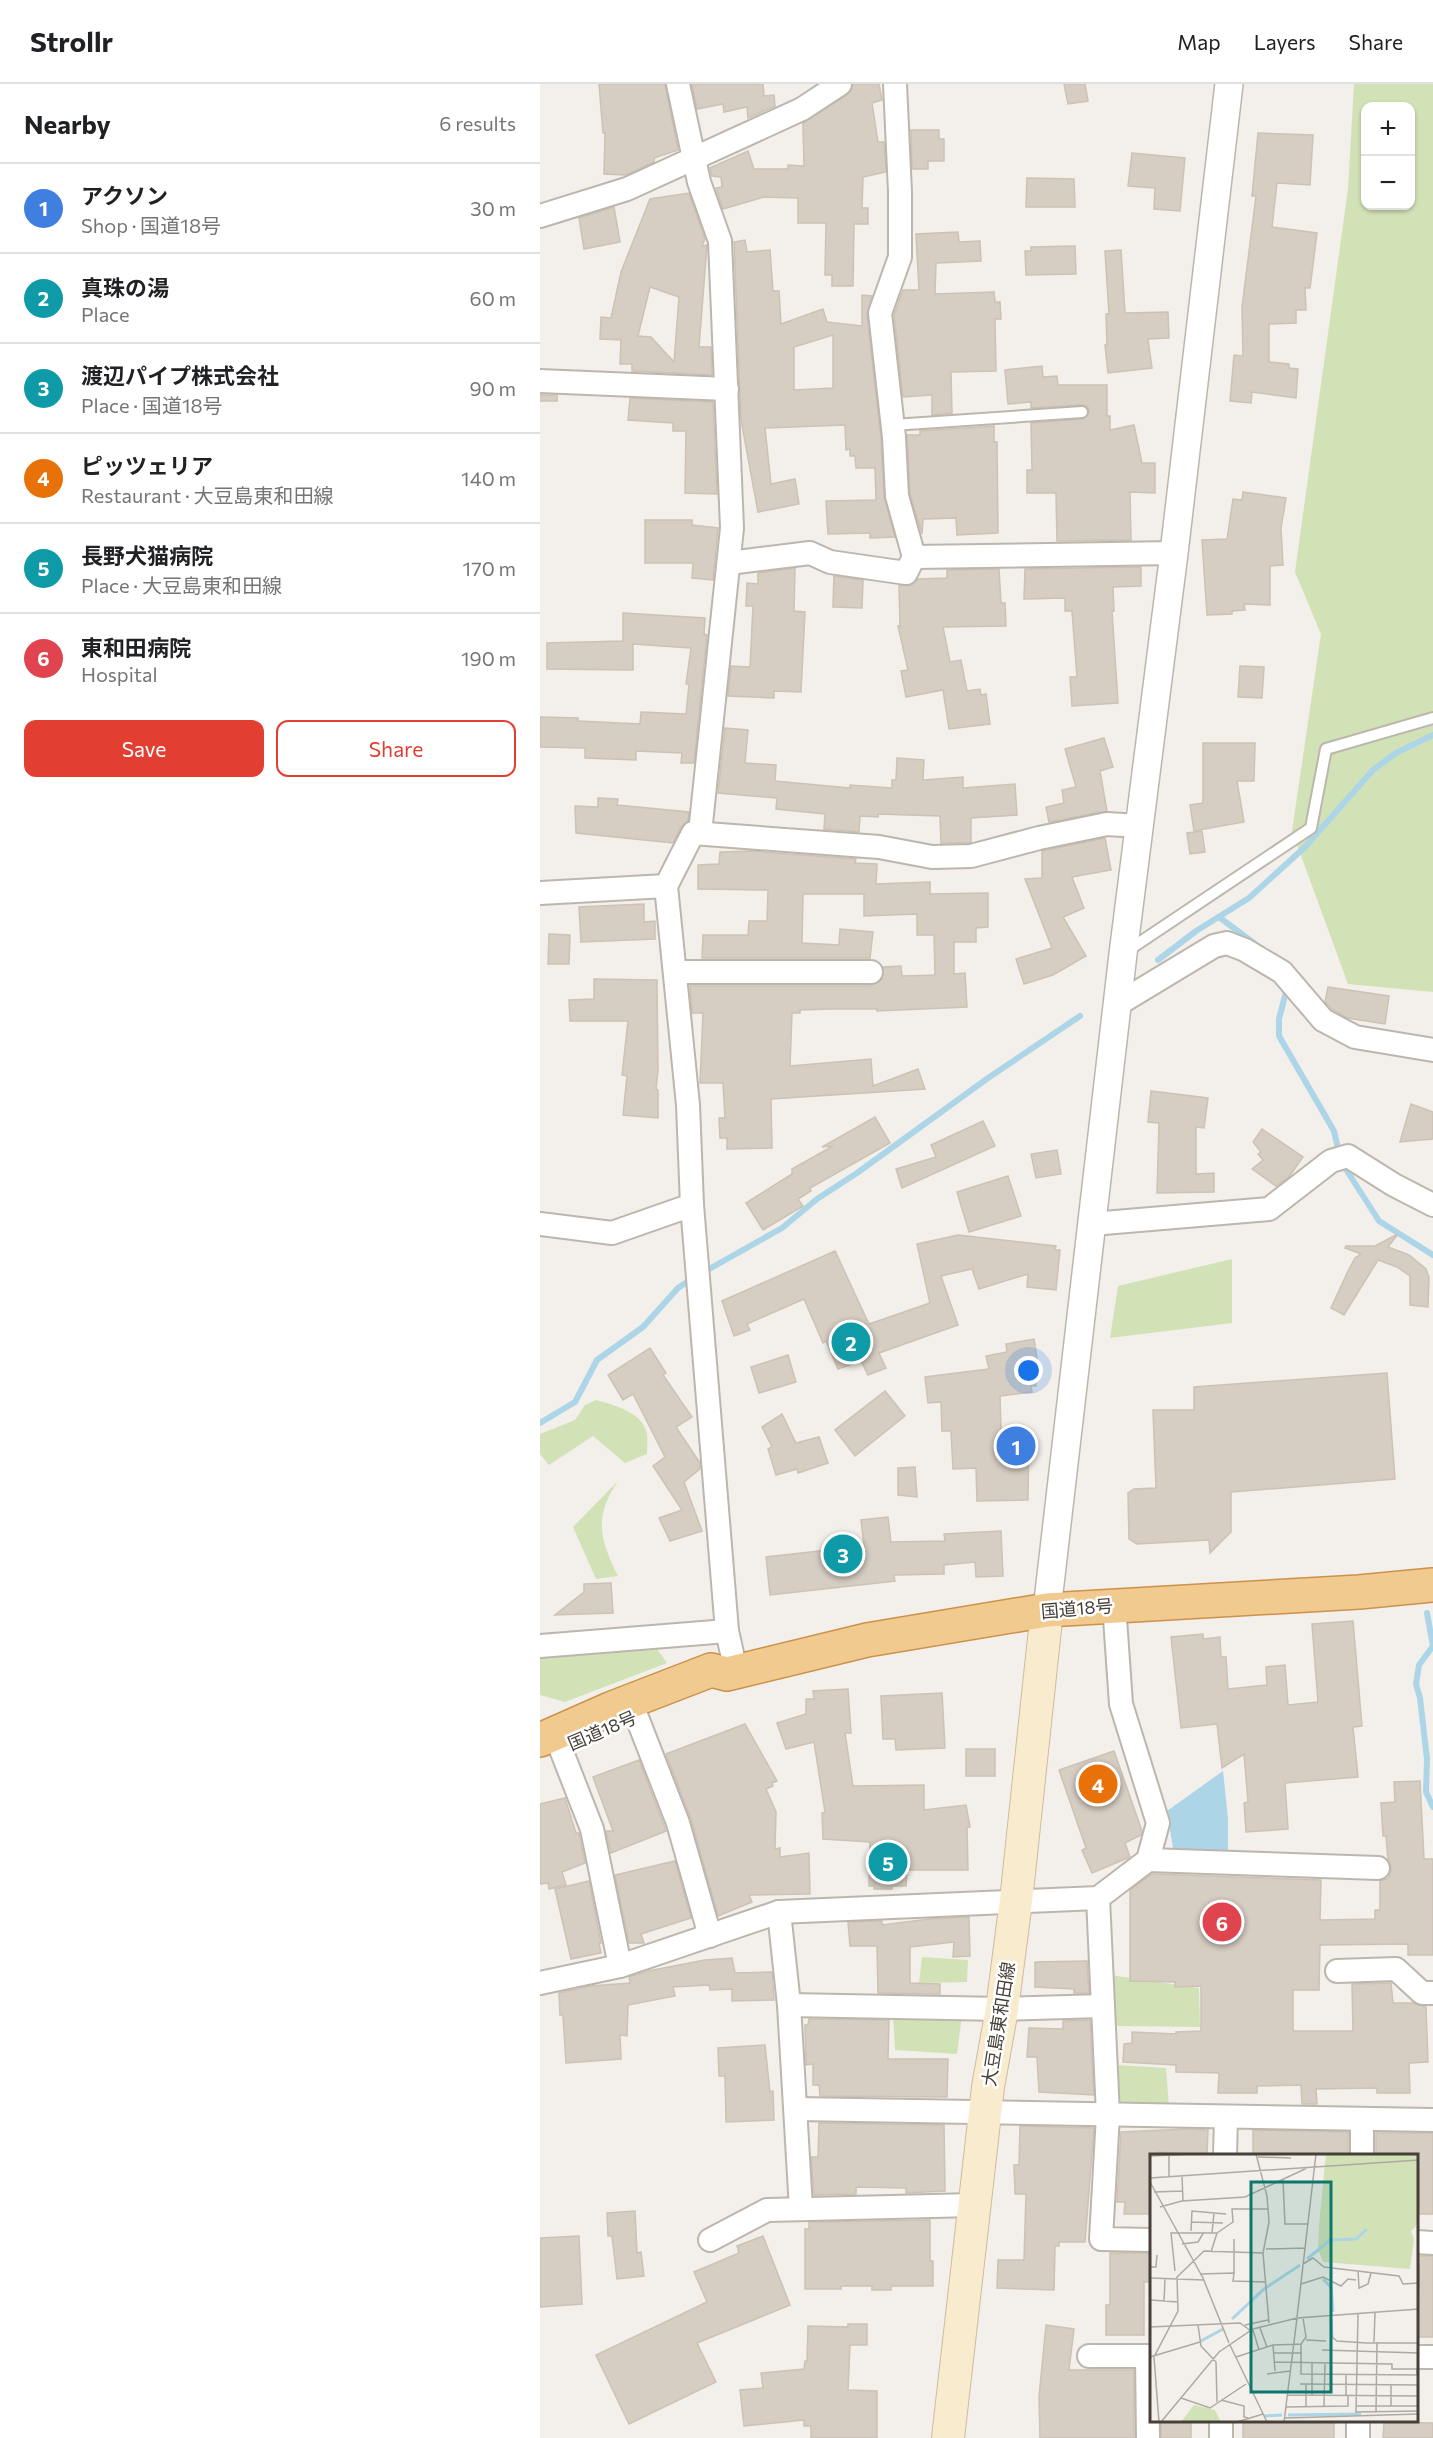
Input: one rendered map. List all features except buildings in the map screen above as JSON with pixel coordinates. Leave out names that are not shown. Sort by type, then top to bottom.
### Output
[{"type":"highway","name":"国道18号","points":[[547,1748],[610,1709],[711,1670],[732,1672],[867,1640],[1047,1610],[1359,1592],[1433,1585]]},
{"type":"highway","name":"国道18号","points":[[547,1748],[715,1687],[732,1672]]},
{"type":"main road","name":"大豆島東和田線","points":[[948,2438],[984,2114],[1002,2009],[1016,1901],[1047,1610]]},
{"type":"street","points":[[678,84],[699,182],[720,241],[732,528],[700,833]]},
{"type":"street","points":[[540,216],[627,189],[802,109],[840,84]]},
{"type":"street","points":[[729,563],[810,553],[831,562],[906,573],[914,557],[897,496],[893,425],[880,313],[900,257],[900,192],[895,84]]},
{"type":"street","points":[[1047,1610],[1123,954],[1174,553],[1229,84]]},
{"type":"street","points":[[540,381],[727,389]]},
{"type":"street","points":[[914,557],[1174,553]]},
{"type":"street","points":[[732,1672],[692,1205],[688,1105],[666,886],[693,833],[879,847],[932,857],[971,856],[1039,838],[1107,824],[1140,826]]},
{"type":"street","points":[[540,893],[666,886]]},
{"type":"street","points":[[1118,1004],[1214,946],[1227,943],[1245,950],[1282,972],[1323,1020],[1355,1037],[1433,1050]]},
{"type":"street","points":[[676,972],[871,972]]},
{"type":"street","points":[[1092,1224],[1269,1209],[1331,1161],[1348,1156],[1394,1185],[1433,1205]]},
{"type":"street","points":[[540,1224],[612,1233],[692,1205]]},
{"type":"street","points":[[540,1983],[620,1966],[779,1912],[1098,1898],[1148,1860],[1158,1823],[1121,1704],[1114,1605]]},
{"type":"street","points":[[540,1646],[728,1631]]},
{"type":"street","points":[[636,1715],[678,1823],[710,1936]]},
{"type":"street","points":[[547,1748],[592,1829],[620,1966]]},
{"type":"street","points":[[1148,1860],[1378,1868]]},
{"type":"street","points":[[1098,1898],[1108,2115],[1101,2239],[1150,2240]]},
{"type":"street","points":[[779,1912],[789,2005],[801,2209]]},
{"type":"street","points":[[1336,1971],[1396,1969],[1422,1993],[1433,1993]]},
{"type":"street","points":[[789,2005],[1002,2009],[1103,2006]]},
{"type":"street","points":[[796,2109],[1433,2120]]},
{"type":"street","points":[[1225,2154],[1226,2117]]},
{"type":"street","points":[[1362,2119],[1362,2154]]},
{"type":"street","points":[[711,2240],[767,2210],[974,2205]]},
{"type":"street","points":[[1418,2242],[1433,2243]]},
{"type":"street","points":[[1089,2356],[1149,2356],[1148,2438]]},
{"type":"lane","points":[[893,425],[1082,412]]},
{"type":"lane","points":[[1123,954],[1311,828],[1326,749],[1433,718]]},
{"type":"green space","points":[[1354,84],[1433,84],[1433,992],[1348,984],[1292,831],[1321,634],[1295,572],[1348,189]]},
{"type":"green space","points":[[1232,1259],[1232,1323],[1110,1338],[1118,1286]]},
{"type":"green space","points":[[596,1400],[627,1411],[640,1420],[647,1434],[647,1454],[625,1463],[593,1436],[549,1465],[540,1454],[540,1434],[575,1420],[585,1405]]},
{"type":"green space","points":[[618,1481],[605,1506],[602,1528],[603,1539],[618,1576],[596,1579],[573,1527]]},
{"type":"green space","points":[[657,1649],[667,1663],[565,1702],[540,1695],[540,1656]]},
{"type":"green space","points":[[922,1957],[968,1960],[967,1982],[919,1983]]},
{"type":"green space","points":[[1110,1975],[1199,1988],[1200,2027],[1115,2026]]},
{"type":"green space","points":[[893,2015],[962,2015],[957,2054],[895,2050]]},
{"type":"green space","points":[[1118,2065],[1166,2068],[1169,2108],[1117,2104]]},
{"type":"water","points":[[1223,1771],[1228,1818],[1228,1855],[1173,1848],[1167,1811]]},
{"type":"waterway","points":[[1158,960],[1196,931],[1249,898],[1305,847],[1373,770],[1396,753],[1433,735]]},
{"type":"waterway","points":[[1219,917],[1255,944]]},
{"type":"waterway","points":[[1287,988],[1279,1019],[1279,1036],[1334,1131],[1339,1153]]},
{"type":"waterway","points":[[702,1273],[782,1228],[817,1199],[1080,1016]]},
{"type":"waterway","points":[[1342,1163],[1379,1221],[1433,1255]]},
{"type":"waterway","points":[[540,1423],[575,1402],[597,1360],[643,1327],[678,1288],[693,1278]]},
{"type":"waterway","points":[[1427,1613],[1433,1646],[1419,1665],[1416,1684],[1420,1698],[1427,1759],[1426,1792],[1433,1807]]},
{"type":"place","name":"真珠の湯","points":[[851,1342]]},
{"type":"place","name":"アクソン","points":[[1016,1446]]},
{"type":"place","name":"渡辺パイプ株式会社","points":[[843,1554]]},
{"type":"place","name":"ピッツェリア","points":[[1098,1784]]},
{"type":"place","name":"長野犬猫病院","points":[[888,1862]]},
{"type":"place","name":"東和田病院","points":[[1222,1922]]}]
